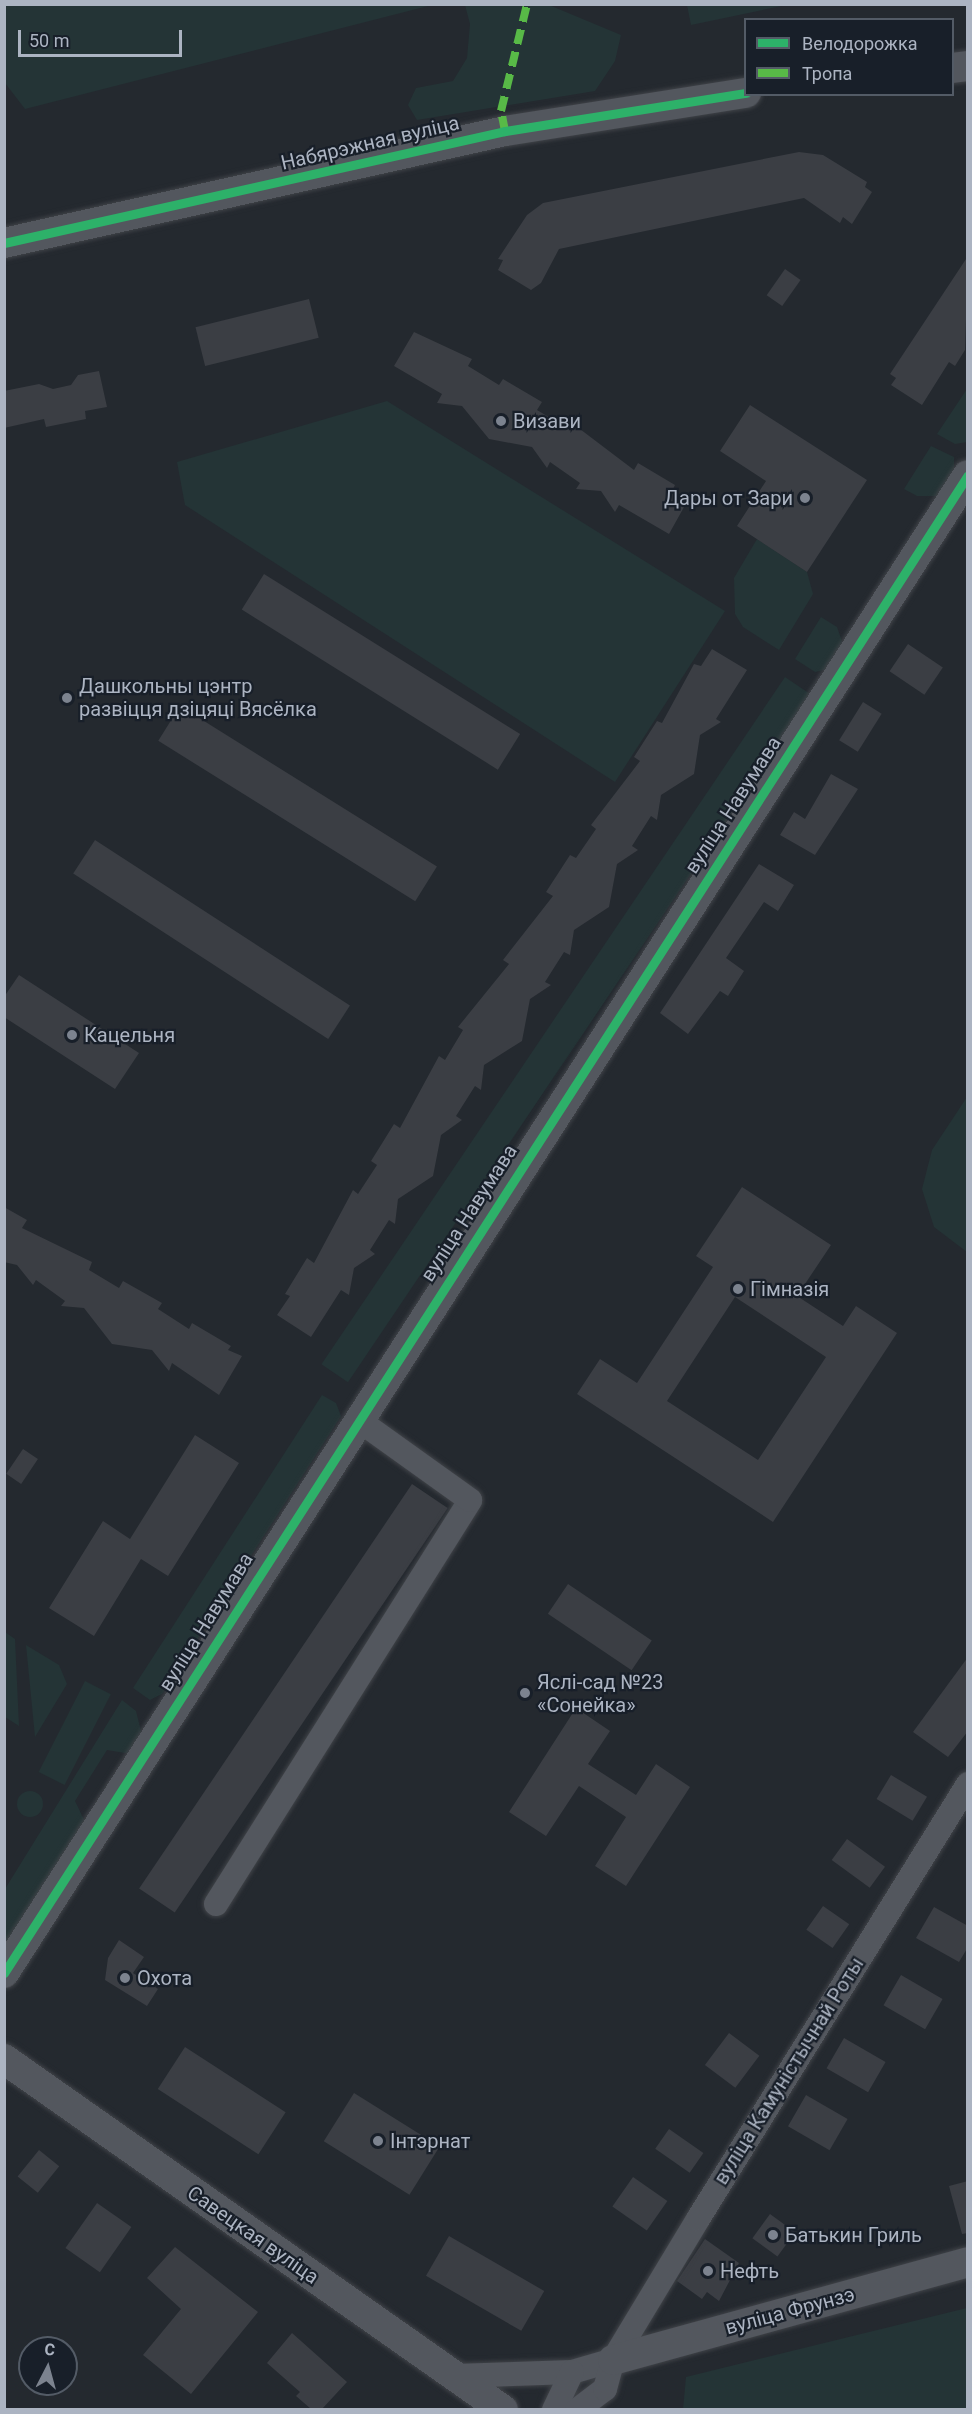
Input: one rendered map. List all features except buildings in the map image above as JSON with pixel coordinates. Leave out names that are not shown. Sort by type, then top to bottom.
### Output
[{"type":"street","name":"Набярэжная вуліца","points":[[4,243],[505,131],[744,93]]},
{"type":"street","name":"вуліца Навумава","points":[[4,1973],[357,1419],[968,476]]},
{"type":"street","points":[[216,1904],[470,1500],[357,1419]]},
{"type":"street","name":"вуліца Камуністычнай Роты","points":[[614,2360],[968,1784]]},
{"type":"street","name":"Савецкая вуліца","points":[[4,2060],[503,2409]]},
{"type":"street","name":"вуліца Фрунзэ","points":[[455,2376],[572,2372],[968,2262]]},
{"type":"street","points":[[577,2409],[605,2399],[614,2360]]},
{"type":"street","points":[[554,2409],[572,2372]]},
{"type":"shaded area","points":[[5,4],[432,5],[25,109],[5,83]]},
{"type":"shaded area","points":[[687,4],[791,4],[691,25],[687,5]]},
{"type":"shaded area","points":[[465,5],[549,5],[621,35],[615,61],[595,91],[417,120],[408,105],[416,88],[453,81],[467,58],[470,24]]},
{"type":"shaded area","points":[[967,389],[967,442],[955,444],[937,434]]},
{"type":"shaded area","points":[[387,401],[725,611],[615,782],[185,505],[177,462]]},
{"type":"shaded area","points":[[931,446],[954,457],[954,475],[940,496],[917,496],[904,489]]},
{"type":"shaded area","points":[[757,539],[807,572],[813,594],[779,650],[743,627],[735,614],[734,578]]},
{"type":"shaded area","points":[[821,617],[837,627],[845,650],[829,669],[815,672],[795,659]]},
{"type":"shaded area","points":[[785,677],[812,695],[348,1382],[321,1364]]},
{"type":"shaded area","points":[[967,1097],[967,1252],[934,1227],[922,1189],[932,1150]]},
{"type":"shaded area","points":[[322,1395],[336,1403],[341,1416],[162,1694],[150,1700],[133,1688]]},
{"type":"shaded area","points":[[5,1632],[15,1639],[19,1726],[5,1717]]},
{"type":"shaded area","points":[[26,1645],[59,1665],[67,1684],[35,1737]]},
{"type":"shaded area","points":[[85,1681],[111,1694],[65,1785],[39,1772]]},
{"type":"shaded area","points":[[122,1700],[136,1711],[142,1735],[131,1754],[107,1750],[75,1801],[87,1826],[5,1958],[5,1889]]},
{"type":"shaded area","points":[[30,1791],[39,1795],[43,1804],[39,1813],[30,1817],[21,1813],[17,1804],[21,1795]]},
{"type":"shaded area","points":[[967,2308],[967,2409],[683,2409],[686,2377]]},
{"type":"marked path","points":[[505,131],[501,111],[527,4]]},
{"type":"cycle path","points":[[4,243],[505,131],[744,93]]},
{"type":"cycle path","points":[[4,1973],[968,475]]},
{"type":"place","name":"Визави","points":[[501,421]]},
{"type":"place","name":"Дары от Зари","points":[[805,498]]},
{"type":"place","name":"Дашкольны цэнтр развіцця дзіцяці Вясёлка","points":[[67,698]]},
{"type":"place","name":"Кацельня","points":[[72,1035]]},
{"type":"place","name":"Гімназія","points":[[738,1289]]},
{"type":"place","name":"Яслі-сад №23 «Сонейка»","points":[[525,1693]]},
{"type":"place","name":"Охота","points":[[125,1978]]},
{"type":"place","name":"Інтэрнат","points":[[378,2141]]},
{"type":"place","name":"Батькин Гриль","points":[[773,2235]]},
{"type":"place","name":"Нефть","points":[[708,2271]]}]
